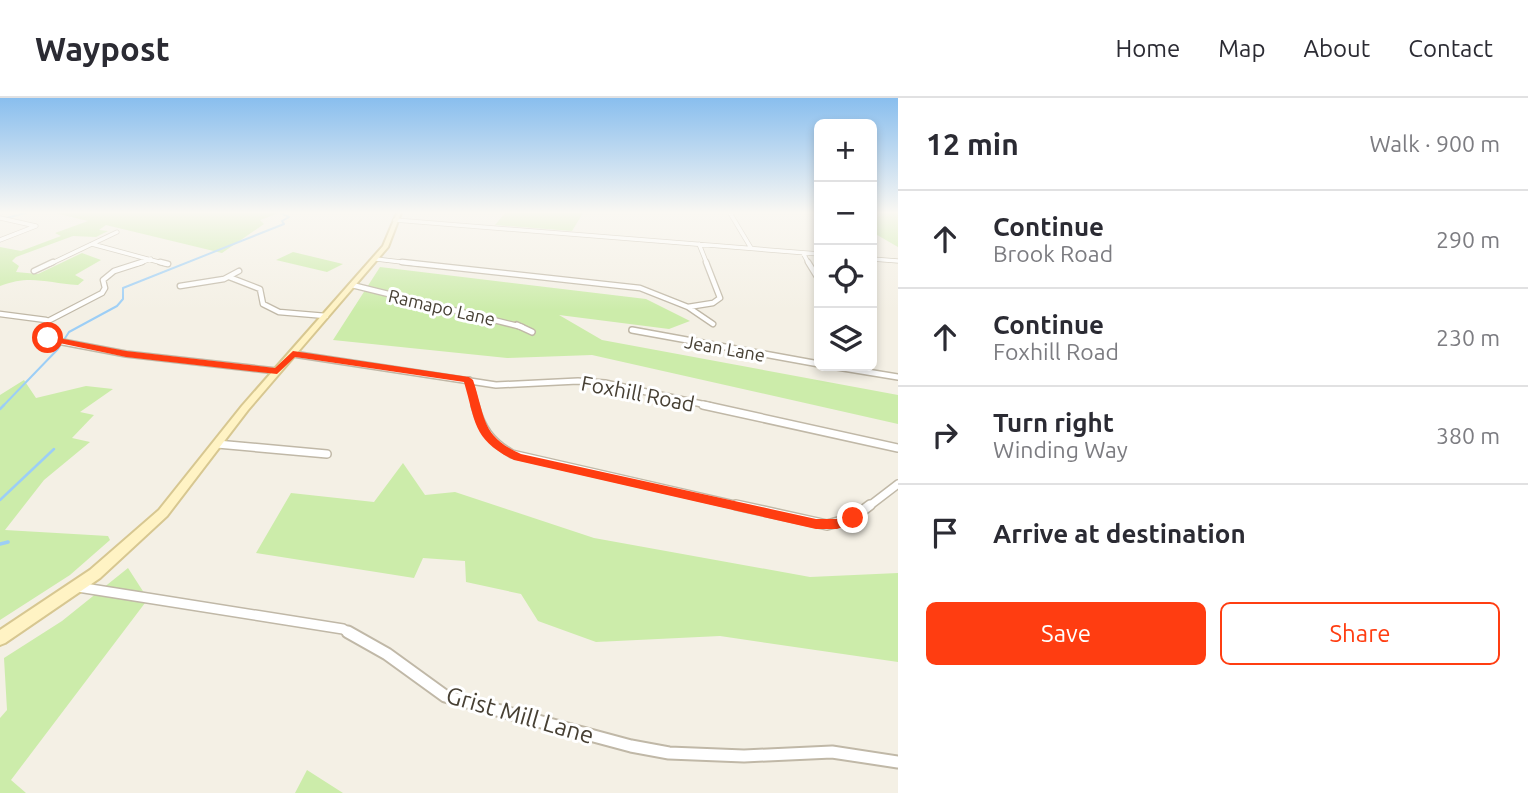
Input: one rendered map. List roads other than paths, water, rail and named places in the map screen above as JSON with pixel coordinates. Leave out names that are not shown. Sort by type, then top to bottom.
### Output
[{"type":"main road","points":[[0,638],[78,587],[147,529],[386,245]]},
{"type":"street","points":[[34,271],[89,245]]},
{"type":"street","points":[[98,245],[168,264]]},
{"type":"street","points":[[688,307],[713,303],[720,298],[700,245]]},
{"type":"street","points":[[718,245],[814,254]]},
{"type":"street","points":[[803,253],[814,272]]},
{"type":"street","points":[[376,258],[640,288],[688,307],[713,324]]},
{"type":"street","points":[[0,314],[48,321],[102,293],[105,288],[103,280],[110,273],[151,259]]},
{"type":"street","points":[[877,260],[898,262]]},
{"type":"street","points":[[180,286],[229,277],[239,271]]},
{"type":"street","points":[[229,277],[260,289],[263,304],[272,310],[326,316]]},
{"type":"street","name":"Ramapo Lane","points":[[352,285],[521,326],[532,332]]},
{"type":"street","points":[[48,321],[46,337],[63,342],[126,354],[277,372]]},
{"type":"street","name":"Jean Lane","points":[[632,330],[814,363]]},
{"type":"street","name":"Foxhill Road","points":[[293,354],[511,386],[571,380],[605,383],[898,448]]},
{"type":"street","points":[[869,371],[898,377]]},
{"type":"street","points":[[469,380],[485,436],[498,448],[528,460],[827,524],[853,518],[898,484]]},
{"type":"street","points":[[217,444],[327,454]]},
{"type":"street","name":"Grist Mill Lane","points":[[78,587],[343,629],[387,654],[427,685],[445,695],[631,746],[707,756],[832,752],[898,762]]},
{"type":"waterway","points":[[3,406],[58,349],[69,332],[117,306],[123,299],[123,288],[230,245]]},
{"type":"waterway","points":[[0,409],[3,406]]},
{"type":"waterway","points":[[0,500],[54,449]]},
{"type":"waterway","points":[[0,544],[8,542]]}]
